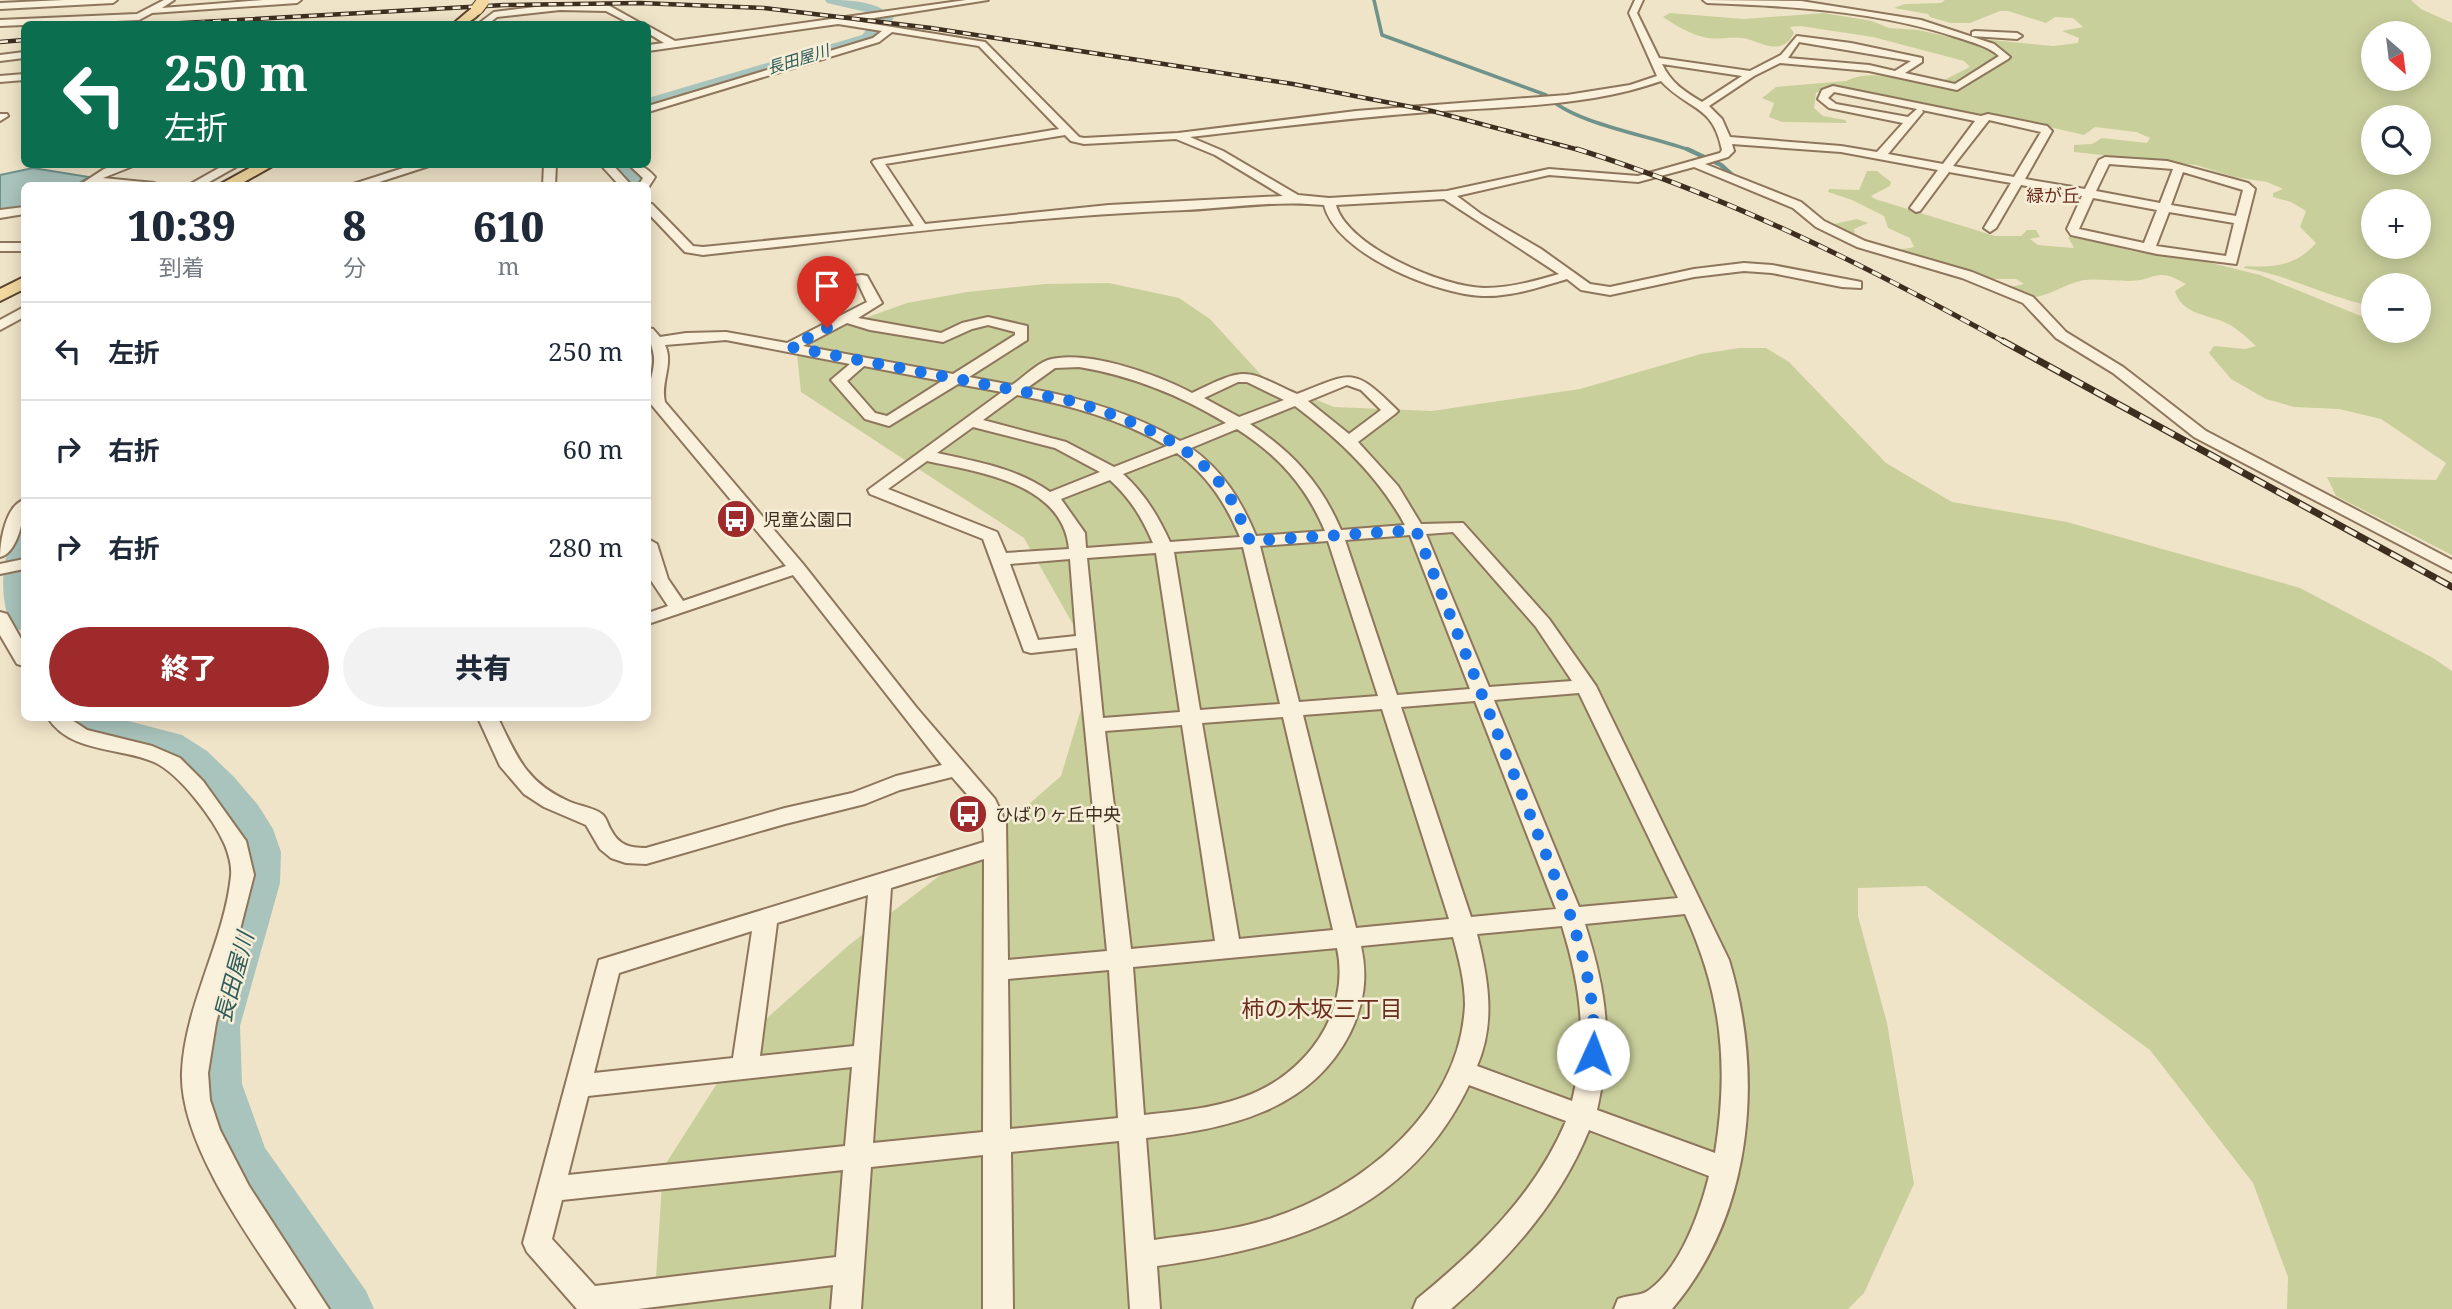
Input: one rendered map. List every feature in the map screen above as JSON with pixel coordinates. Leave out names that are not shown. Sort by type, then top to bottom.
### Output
[{"type":"main road","points":[[463,21],[472,16],[481,3]]},
{"type":"main road","points":[[233,182],[263,168]]},
{"type":"main road","points":[[237,182],[263,168]]},
{"type":"main road","points":[[0,296],[21,284]]},
{"type":"main road","points":[[0,307],[21,295]]},
{"type":"street","points":[[0,6],[113,0]]},
{"type":"street","points":[[40,21],[139,17],[170,0]]},
{"type":"street","points":[[152,11],[297,0]]},
{"type":"street","points":[[651,48],[942,3],[984,0]]},
{"type":"street","points":[[651,210],[689,249],[695,251],[1080,211],[1295,198],[1329,202],[1447,195],[1549,172],[1638,179],[1724,155],[1728,151],[1720,121],[1703,106],[1679,93],[1663,77],[1633,13],[1639,0]]},
{"type":"street","points":[[1707,0],[1801,4],[1922,23],[1991,46],[2005,57],[1957,87],[1832,63],[1779,60]]},
{"type":"street","points":[[40,21],[71,2]]},
{"type":"street","points":[[487,21],[494,15],[561,7],[608,8],[632,21]]},
{"type":"street","points":[[838,21],[982,44],[1075,139],[1084,141],[1177,136],[1356,114],[1567,98],[1632,88],[1663,77]]},
{"type":"street","points":[[0,23],[21,22]]},
{"type":"street","points":[[651,108],[866,43],[883,36],[888,29]]},
{"type":"street","points":[[651,31],[673,44]]},
{"type":"street","points":[[1957,33],[2017,36]]},
{"type":"street","points":[[1703,106],[1751,74],[1779,60],[1797,39],[1919,60],[1897,74]]},
{"type":"street","points":[[0,58],[21,55]]},
{"type":"street","points":[[1656,60],[1706,63],[1751,74]]},
{"type":"street","points":[[0,79],[21,77]]},
{"type":"street","points":[[1833,89],[1922,108],[1978,124],[1912,119],[1833,106],[1823,99],[1826,92],[1833,89]]},
{"type":"street","points":[[1880,156],[1922,108]]},
{"type":"street","points":[[1916,208],[1978,124],[1988,117],[2036,125],[2047,131],[1990,228]]},
{"type":"street","points":[[922,229],[878,162],[1067,131]]},
{"type":"street","points":[[1841,149],[1853,146],[1856,135]]},
{"type":"street","points":[[1177,136],[1219,152],[1295,198]]},
{"type":"street","points":[[1726,140],[1841,149],[2241,221]]},
{"type":"street","points":[[1827,148],[1827,160]]},
{"type":"street","points":[[2105,160],[2179,167],[2244,185],[2249,189],[2231,261],[2149,248],[2075,232],[2073,229],[2091,194],[2105,160]]},
{"type":"street","points":[[1696,164],[1797,205],[1820,224],[1861,244],[1957,271],[2028,300],[2061,335],[2118,370],[2200,434],[2452,567]]},
{"type":"street","points":[[2149,248],[2179,167]]},
{"type":"street","points":[[94,182],[126,168]]},
{"type":"street","points":[[199,182],[228,168]]},
{"type":"street","points":[[366,182],[416,168]]},
{"type":"street","points":[[609,168],[622,182]]},
{"type":"street","points":[[638,168],[649,177],[646,182]]},
{"type":"street","points":[[105,178],[130,182]]},
{"type":"street","points":[[1447,195],[1477,217],[1537,252],[1586,288],[1610,291],[1744,267],[1781,270],[1856,285]]},
{"type":"street","points":[[1329,202],[1332,217],[1344,231],[1433,282],[1457,289],[1504,291],[1568,275]]},
{"type":"street","points":[[0,214],[21,211]]},
{"type":"street","points":[[0,247],[21,247]]},
{"type":"street","points":[[791,347],[875,303],[862,279],[816,284]]},
{"type":"street","points":[[0,326],[21,314]]},
{"type":"street","points":[[845,318],[870,326],[943,338],[967,326],[988,321],[1022,329],[1022,337],[889,421],[870,415],[838,380],[862,361]]},
{"type":"street","points":[[552,1189],[997,1141],[1197,1121],[1235,1112],[1264,1101],[1309,1069],[1332,1040],[1350,1002],[1354,978],[1347,939],[1250,541],[1226,491],[1211,473],[1156,434],[1111,414],[1072,401],[726,336],[652,337],[663,360],[652,397],[797,568],[877,672],[987,804],[995,823],[997,971],[997,1141],[998,1309]]},
{"type":"street","points":[[1088,641],[1031,647],[991,536],[876,490],[1051,364],[1067,361],[1121,372],[1192,398],[1240,422],[1296,468],[1322,505],[1335,535],[1463,927],[1475,976],[1477,1006],[1474,1034],[1462,1071],[1447,1100],[1419,1139],[1357,1193],[1297,1222],[1255,1237],[1142,1255]]},
{"type":"street","points":[[1192,398],[1235,378],[1249,377],[1297,400],[1350,440],[1401,500],[1416,530],[1479,693],[1571,917],[1588,971],[1595,1027],[1591,1080],[1581,1115],[1558,1172],[1518,1225],[1486,1260],[1428,1309]]},
{"type":"street","points":[[1049,498],[1348,380],[1366,387],[1390,411],[1350,440]]},
{"type":"street","points":[[971,422],[1058,444],[1113,472],[1149,510],[1164,547],[1229,951]]},
{"type":"street","points":[[923,455],[1010,476],[1049,498],[1067,516],[1076,533],[1120,960],[1145,1309]]},
{"type":"street","points":[[0,521],[21,511]]},
{"type":"street","points":[[0,552],[21,511]]},
{"type":"street","points":[[1000,559],[1457,527],[1533,609],[1586,686],[1718,962],[1730,1011],[1737,1066],[1735,1112],[1724,1169],[1708,1223],[1684,1272],[1656,1304],[1629,1309]]},
{"type":"street","points":[[651,554],[659,579],[679,608]]},
{"type":"street","points":[[0,569],[21,565]]},
{"type":"street","points":[[651,618],[797,568]]},
{"type":"street","points":[[0,618],[21,655]]},
{"type":"street","points":[[1094,725],[1586,686]]},
{"type":"street","points":[[60,721],[76,732],[144,751],[173,763],[235,838],[242,856],[243,875],[201,1031],[194,1075],[200,1111],[222,1166],[314,1309]]},
{"type":"street","points":[[489,721],[514,772],[528,787],[569,811],[595,820],[606,844],[629,857],[646,856],[785,816],[857,799],[896,783],[931,777],[956,768]]},
{"type":"street","points":[[849,1269],[593,1305],[537,1243],[608,967],[995,847]]},
{"type":"street","points":[[846,1309],[880,884]]},
{"type":"street","points":[[997,971],[1692,905]]},
{"type":"street","points":[[745,1068],[766,918]]},
{"type":"street","points":[[578,1086],[866,1055]]},
{"type":"street","points":[[1462,1071],[1724,1169]]},
{"type":"green space","points":[[1945,0],[2411,0],[2421,9],[2452,23],[2452,555],[2336,496],[2327,477],[2436,480],[2446,463],[2381,419],[2339,409],[2294,407],[2266,399],[2231,379],[2209,353],[2214,346],[2245,349],[2256,346],[2230,325],[2182,304],[2175,291],[2186,284],[2161,275],[2133,281],[2087,280],[2072,283],[2044,295],[2026,297],[2017,294],[2010,287],[2024,284],[2016,279],[1984,279],[1877,248],[1833,228],[1834,224],[1857,219],[1868,223],[1854,229],[1855,234],[1862,238],[1891,248],[1914,247],[1910,238],[1888,228],[1884,216],[1852,200],[1828,192],[1829,189],[1859,190],[1867,171],[1877,171],[1891,182],[1890,186],[1871,196],[1875,199],[1995,236],[2021,236],[2027,230],[2036,230],[2040,237],[2030,239],[2038,245],[2074,248],[2068,237],[2079,236],[2132,251],[2187,257],[2260,275],[2361,316],[2361,343],[2431,343],[2431,273],[2361,273],[2361,303],[2244,268],[2284,264],[2308,251],[2316,243],[2300,227],[2306,211],[2291,202],[2273,197],[2273,193],[2283,189],[2267,182],[2234,177],[2196,165],[2074,152],[2074,145],[2092,144],[2102,138],[2147,143],[2150,138],[2136,132],[2095,127],[2084,135],[1993,114],[1971,114],[1831,86],[1816,93],[1814,108],[1823,116],[1845,120],[1847,123],[1782,122],[1769,117],[1774,103],[1762,98],[1776,87],[1846,81],[1875,75],[1935,86],[1964,88],[1944,80],[1970,67],[1964,61],[1873,37],[1800,26],[1790,27],[1794,33],[1790,40],[1773,46],[1742,38],[1702,37],[1663,17],[1670,13],[1744,19],[1824,13],[1872,21],[1889,28],[1918,30],[1973,42],[1981,39],[2053,46],[2078,43],[2079,38],[2062,31],[2083,27],[2073,18],[2055,17],[2046,23],[2008,11],[2000,11],[1970,23],[1951,23],[1928,14],[1894,8],[1905,4],[1941,3]]},
{"type":"green space","points":[[1109,283],[1179,298],[1210,319],[1264,378],[1334,407],[1432,411],[1580,389],[1701,354],[1739,348],[1766,348],[1789,362],[1886,463],[1952,502],[2067,522],[2300,588],[2433,658],[2452,671],[2452,1309],[2287,1309],[2288,1277],[2253,1183],[2150,1050],[1926,886],[1858,888],[1858,916],[1887,1023],[1914,1184],[1864,1293],[1848,1309],[654,1309],[663,1168],[748,1035],[849,945],[998,831],[1061,776],[1082,706],[1087,649],[1024,538],[801,392],[797,355],[826,332],[907,303],[967,292],[1045,284]]},
{"type":"water","points":[[33,168],[89,177],[81,182],[21,182],[21,209],[0,212],[0,175]]},
{"type":"waterway","name":"長田屋川","points":[[651,103],[868,39],[886,18],[871,9],[833,0]]},
{"type":"waterway","points":[[1374,0],[1382,35],[1546,95],[1558,105],[1593,122],[1688,150]]},
{"type":"waterway","points":[[1688,150],[1721,165],[1732,175]]},
{"type":"waterway","name":"長田屋川","points":[[629,168],[640,180],[638,182]]},
{"type":"waterway","name":"長田屋川","points":[[21,551],[10,582],[21,614]]},
{"type":"waterway","name":"長田屋川","points":[[86,721],[158,740],[180,750],[220,786],[253,829],[260,852],[259,883],[217,1026],[218,1084],[244,1159],[347,1309]]},
{"type":"railway","points":[[219,21],[504,5],[640,3],[764,8],[931,28],[1293,84],[1432,111],[1583,151]]},
{"type":"railway","points":[[0,42],[21,40]]},
{"type":"railway","points":[[1577,149],[1583,151]]},
{"type":"railway","points":[[1583,151],[1690,189],[1797,235],[2006,343]]},
{"type":"railway","points":[[2003,341],[2452,587]]},
{"type":"place","name":"児童公園口","points":[[736,519]]},
{"type":"place","name":"ひばりヶ丘中央","points":[[968,814]]},
{"type":"district","name":"緑が丘","points":[[2053,195]]},
{"type":"district","name":"柿の木坂三丁目","points":[[1322,1008]]},
{"type":"route","points":[[827,328],[791,347],[1072,401],[1111,414],[1156,434],[1211,473],[1237,509],[1250,541],[1416,530],[1479,693],[1571,917],[1588,971],[1595,1027],[1593,1054]]}]
